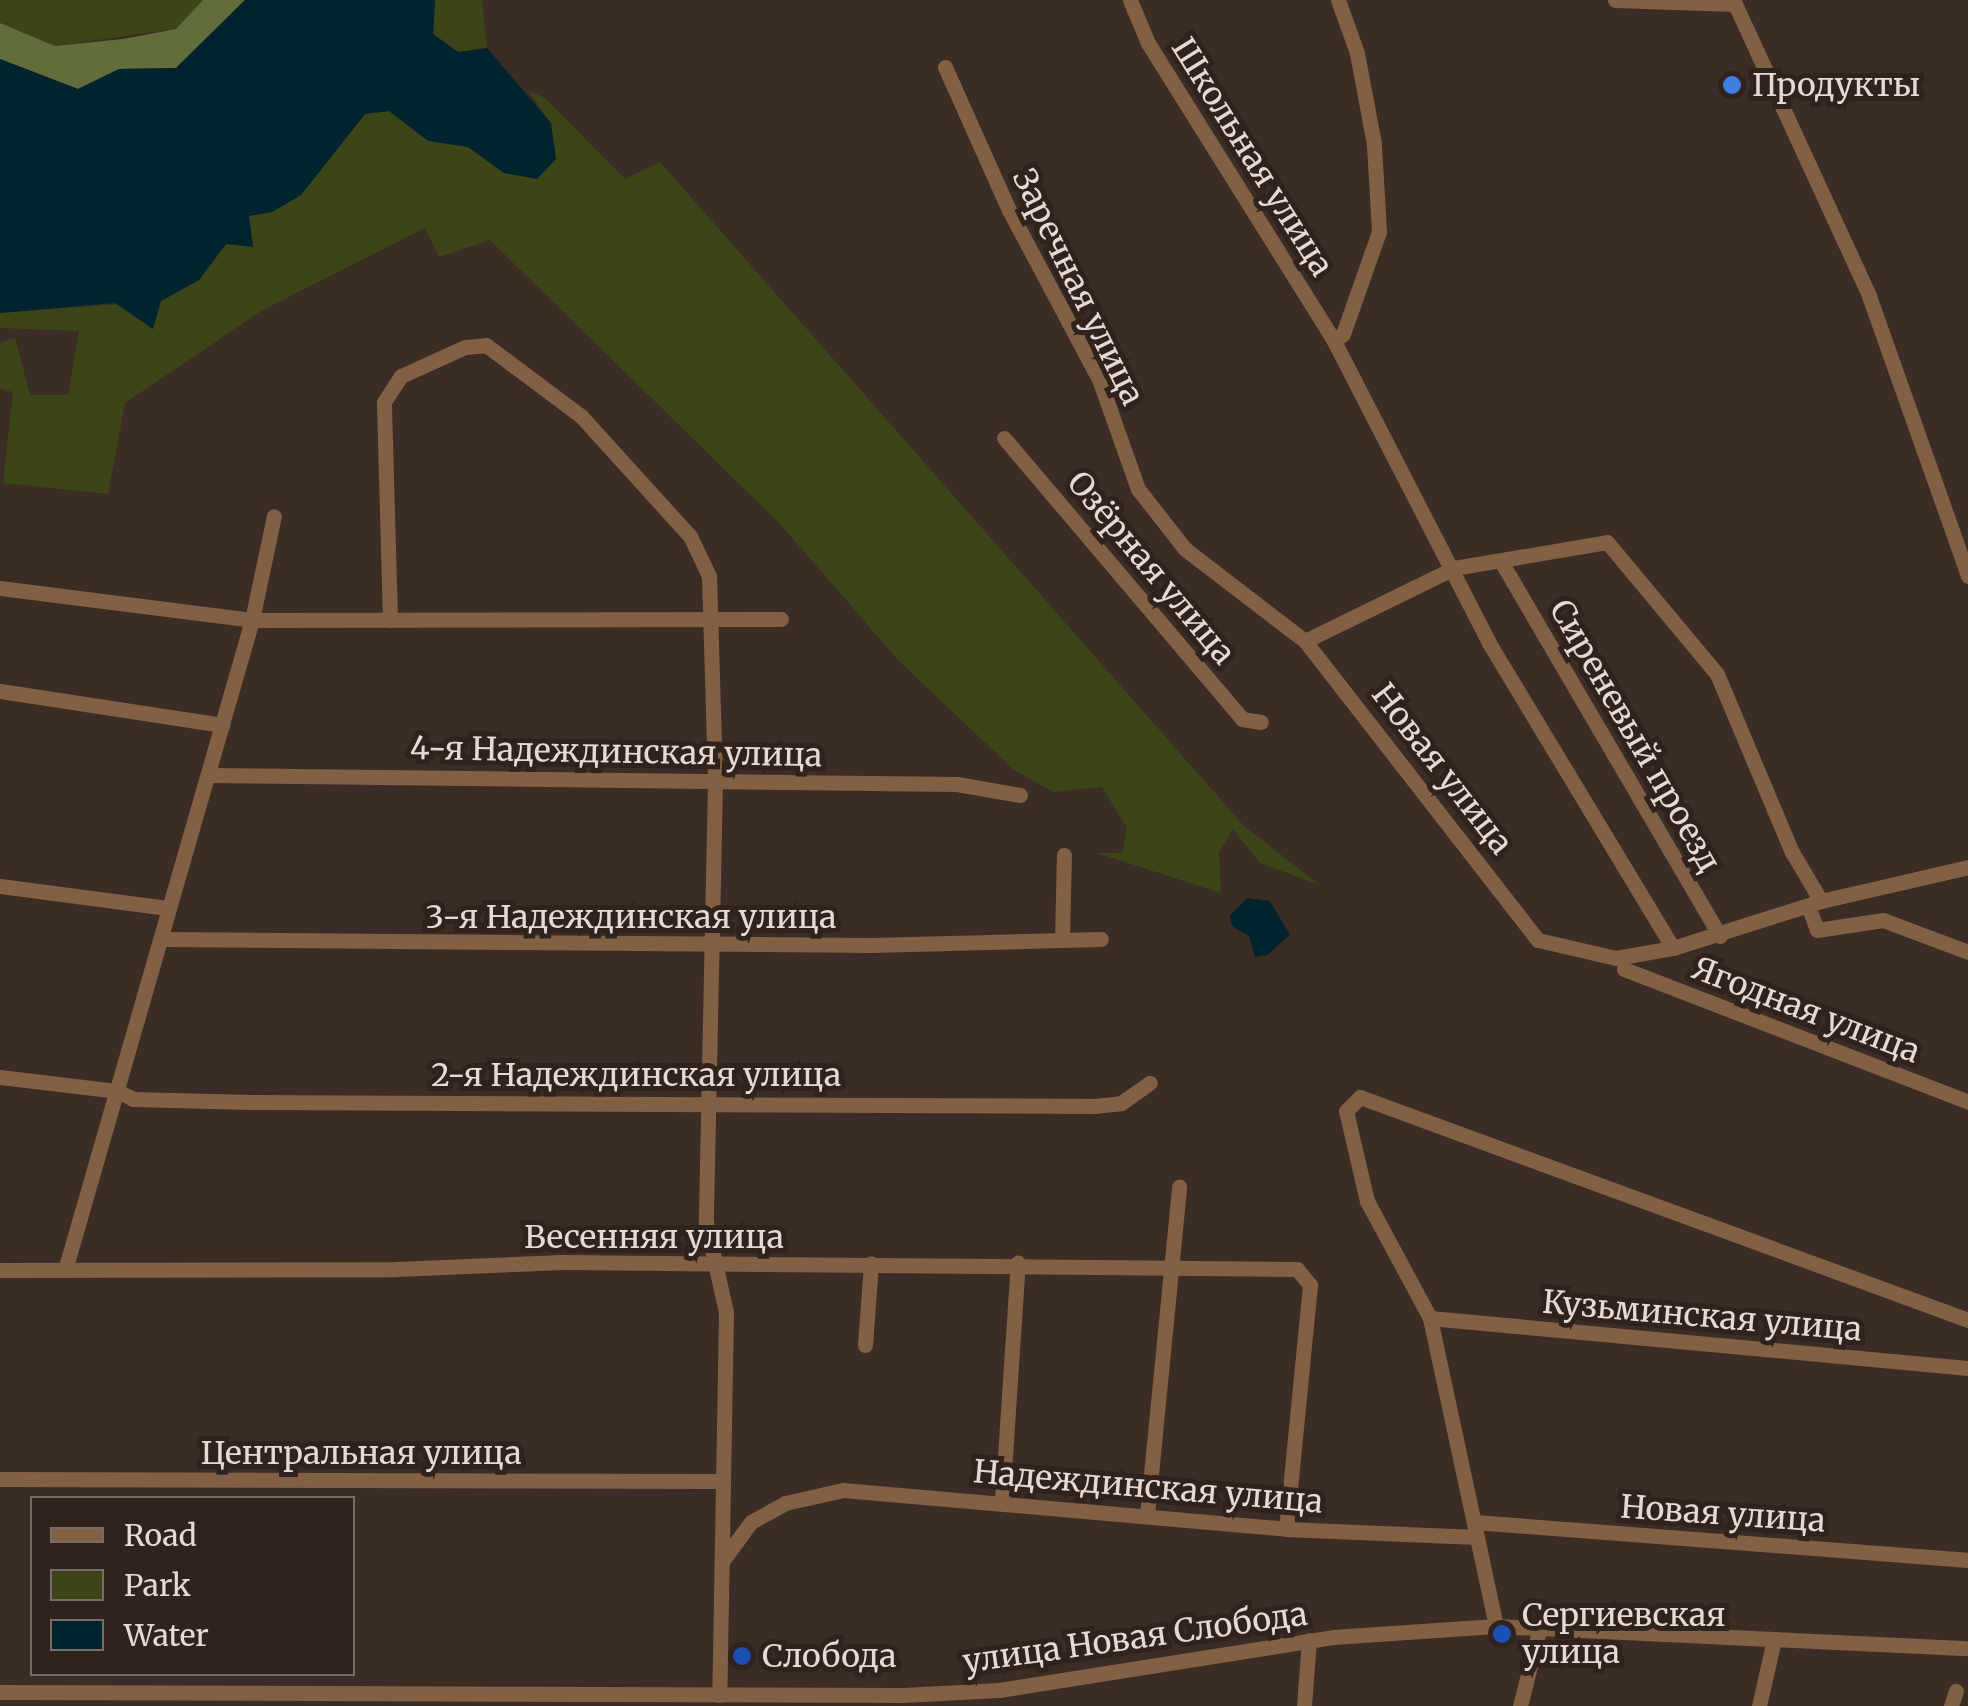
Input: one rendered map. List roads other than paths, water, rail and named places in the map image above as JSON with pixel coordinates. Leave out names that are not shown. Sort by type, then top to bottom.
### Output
[{"type":"street","name":"Школьная улица","points":[[1130,0],[1148,43],[1334,340],[1454,568],[1488,643],[1673,948]]},
{"type":"street","name":"Школьная улица","points":[[1334,340],[1343,334],[1379,232],[1374,144],[1357,53],[1338,0]]},
{"type":"street","points":[[1615,0],[1735,4],[1870,296],[1968,576]]},
{"type":"street","name":"Заречная улица","points":[[945,67],[1009,210],[1099,380],[1138,489],[1185,548],[1305,640]]},
{"type":"street","points":[[0,1692],[579,1700],[719,1695],[726,1312],[706,1222],[716,623],[709,576],[690,536],[582,416],[486,345],[465,347],[400,376],[384,402],[390,620]]},
{"type":"street","name":"Озёрная улица","points":[[1004,438],[1242,720],[1261,722]]},
{"type":"street","points":[[65,1270],[252,620],[274,516]]},
{"type":"street","points":[[1305,640],[1454,568],[1502,564],[1607,542],[1717,674],[1815,905],[1817,930],[1883,920],[1968,952]]},
{"type":"street","name":"Сиреневый проезд","points":[[1502,564],[1720,936]]},
{"type":"street","points":[[0,588],[252,620],[716,623],[781,619]]},
{"type":"street","name":"Новая улица","points":[[1305,640],[1538,940],[1587,955],[1616,958],[1720,936],[1815,905],[1968,867]]},
{"type":"street","points":[[0,691],[222,725]]},
{"type":"street","name":"4-я Надеждинская улица","points":[[209,775],[957,784],[1020,796]]},
{"type":"street","points":[[1062,940],[1064,855]]},
{"type":"street","points":[[0,886],[168,908]]},
{"type":"street","name":"3-я Надеждинская улица","points":[[162,939],[711,945],[1101,939]]},
{"type":"street","name":"Ягодная улица","points":[[1624,969],[1968,1102]]},
{"type":"street","name":"2-я Надеждинская улица","points":[[0,1077],[118,1091],[133,1098],[251,1102],[1094,1106],[1122,1103],[1150,1083]]},
{"type":"street","points":[[1968,1320],[1360,1098],[1346,1111],[1367,1201],[1430,1318],[1496,1626],[1773,1644],[1968,1648]]},
{"type":"street","points":[[1147,1515],[1178,1186]]},
{"type":"street","points":[[865,1345],[871,1263]]},
{"type":"street","name":"Весенняя улица","points":[[0,1270],[871,1263],[1297,1269],[1307,1276],[1286,1529]]},
{"type":"street","points":[[1002,1501],[1018,1263]]},
{"type":"street","name":"Кузьминская улица","points":[[1430,1318],[1968,1368]]},
{"type":"street","name":"Центральная улица","points":[[0,1479],[722,1481]]},
{"type":"street","name":"Надеждинская улица","points":[[723,1560],[751,1522],[814,1492],[1002,1501],[1286,1529],[1476,1530]]},
{"type":"street","name":"Новая улица","points":[[1476,1530],[1968,1560]]},
{"type":"street","name":"улица Новая Слобода","points":[[719,1695],[902,1700],[999,1690],[1309,1640],[1496,1626]]},
{"type":"street","points":[[1520,1706],[1540,1627]]},
{"type":"street","points":[[1304,1706],[1309,1640]]},
{"type":"street","points":[[1760,1706],[1773,1644]]},
{"type":"water","points":[[245,0],[435,0],[433,34],[458,52],[487,48],[551,123],[556,159],[537,179],[504,173],[468,147],[428,141],[389,111],[365,114],[301,195],[272,212],[249,216],[253,247],[226,244],[199,280],[161,301],[153,329],[115,303],[0,313],[0,59],[78,89],[119,69],[176,68]]},
{"type":"water","points":[[1248,898],[1270,901],[1290,935],[1267,955],[1255,957],[1249,936],[1232,926],[1230,915]]},
{"type":"place","name":"Продукты","points":[[1732,85]]},
{"type":"place","name":"Сергиевская улица","points":[[1502,1634]]},
{"type":"place","name":"Слобода","points":[[742,1656]]}]
